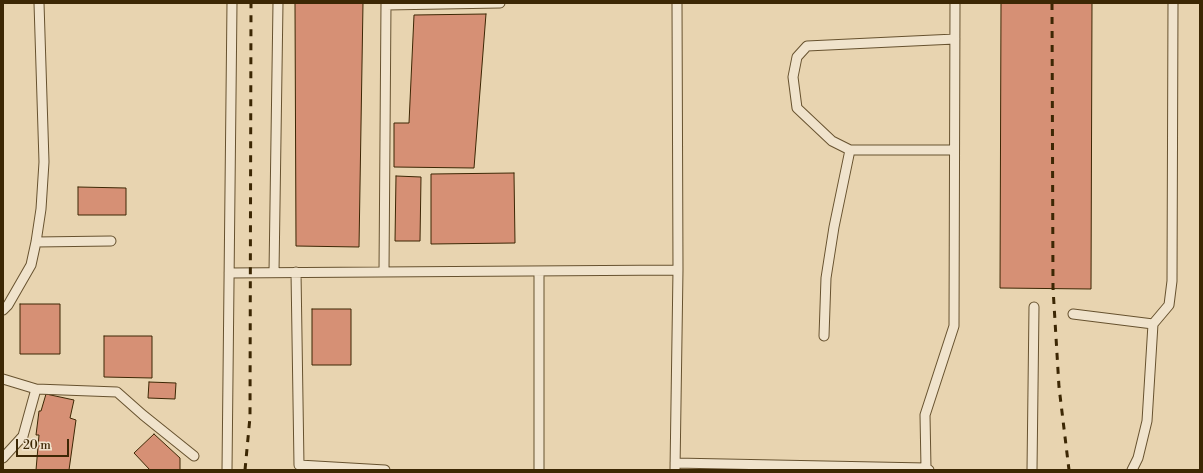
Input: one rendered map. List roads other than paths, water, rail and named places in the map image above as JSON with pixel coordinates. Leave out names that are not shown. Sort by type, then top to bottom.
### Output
[{"type":"lane","points":[[3,310],[8,305],[31,266],[41,209],[44,162],[40,3]]},
{"type":"lane","points":[[227,470],[232,3]]},
{"type":"lane","points":[[274,272],[278,3]]},
{"type":"lane","points":[[384,271],[386,4],[500,3]]},
{"type":"lane","points":[[677,3],[678,270],[675,466],[928,469],[925,416],[954,326],[955,3]]},
{"type":"lane","points":[[1132,470],[1138,458],[1147,421],[1153,324],[1169,305],[1172,281],[1173,3]]},
{"type":"lane","points":[[954,150],[850,150],[832,141],[797,108],[793,77],[797,57],[808,46],[955,39]]},
{"type":"lane","points":[[824,336],[826,278],[834,227],[850,150]]},
{"type":"lane","points":[[36,242],[111,241]]},
{"type":"lane","points":[[228,272],[678,270]]},
{"type":"lane","points":[[539,271],[539,470]]},
{"type":"lane","points":[[296,272],[299,465],[385,470]]},
{"type":"lane","points":[[1032,470],[1034,307]]},
{"type":"lane","points":[[1073,314],[1153,324]]},
{"type":"lane","points":[[3,379],[36,389],[117,392],[194,456]]},
{"type":"lane","points":[[3,458],[23,436],[36,389]]},
{"type":"railway","points":[[245,470],[250,417],[251,3]]},
{"type":"railway","points":[[1052,3],[1053,288],[1059,387],[1069,470]]}]
